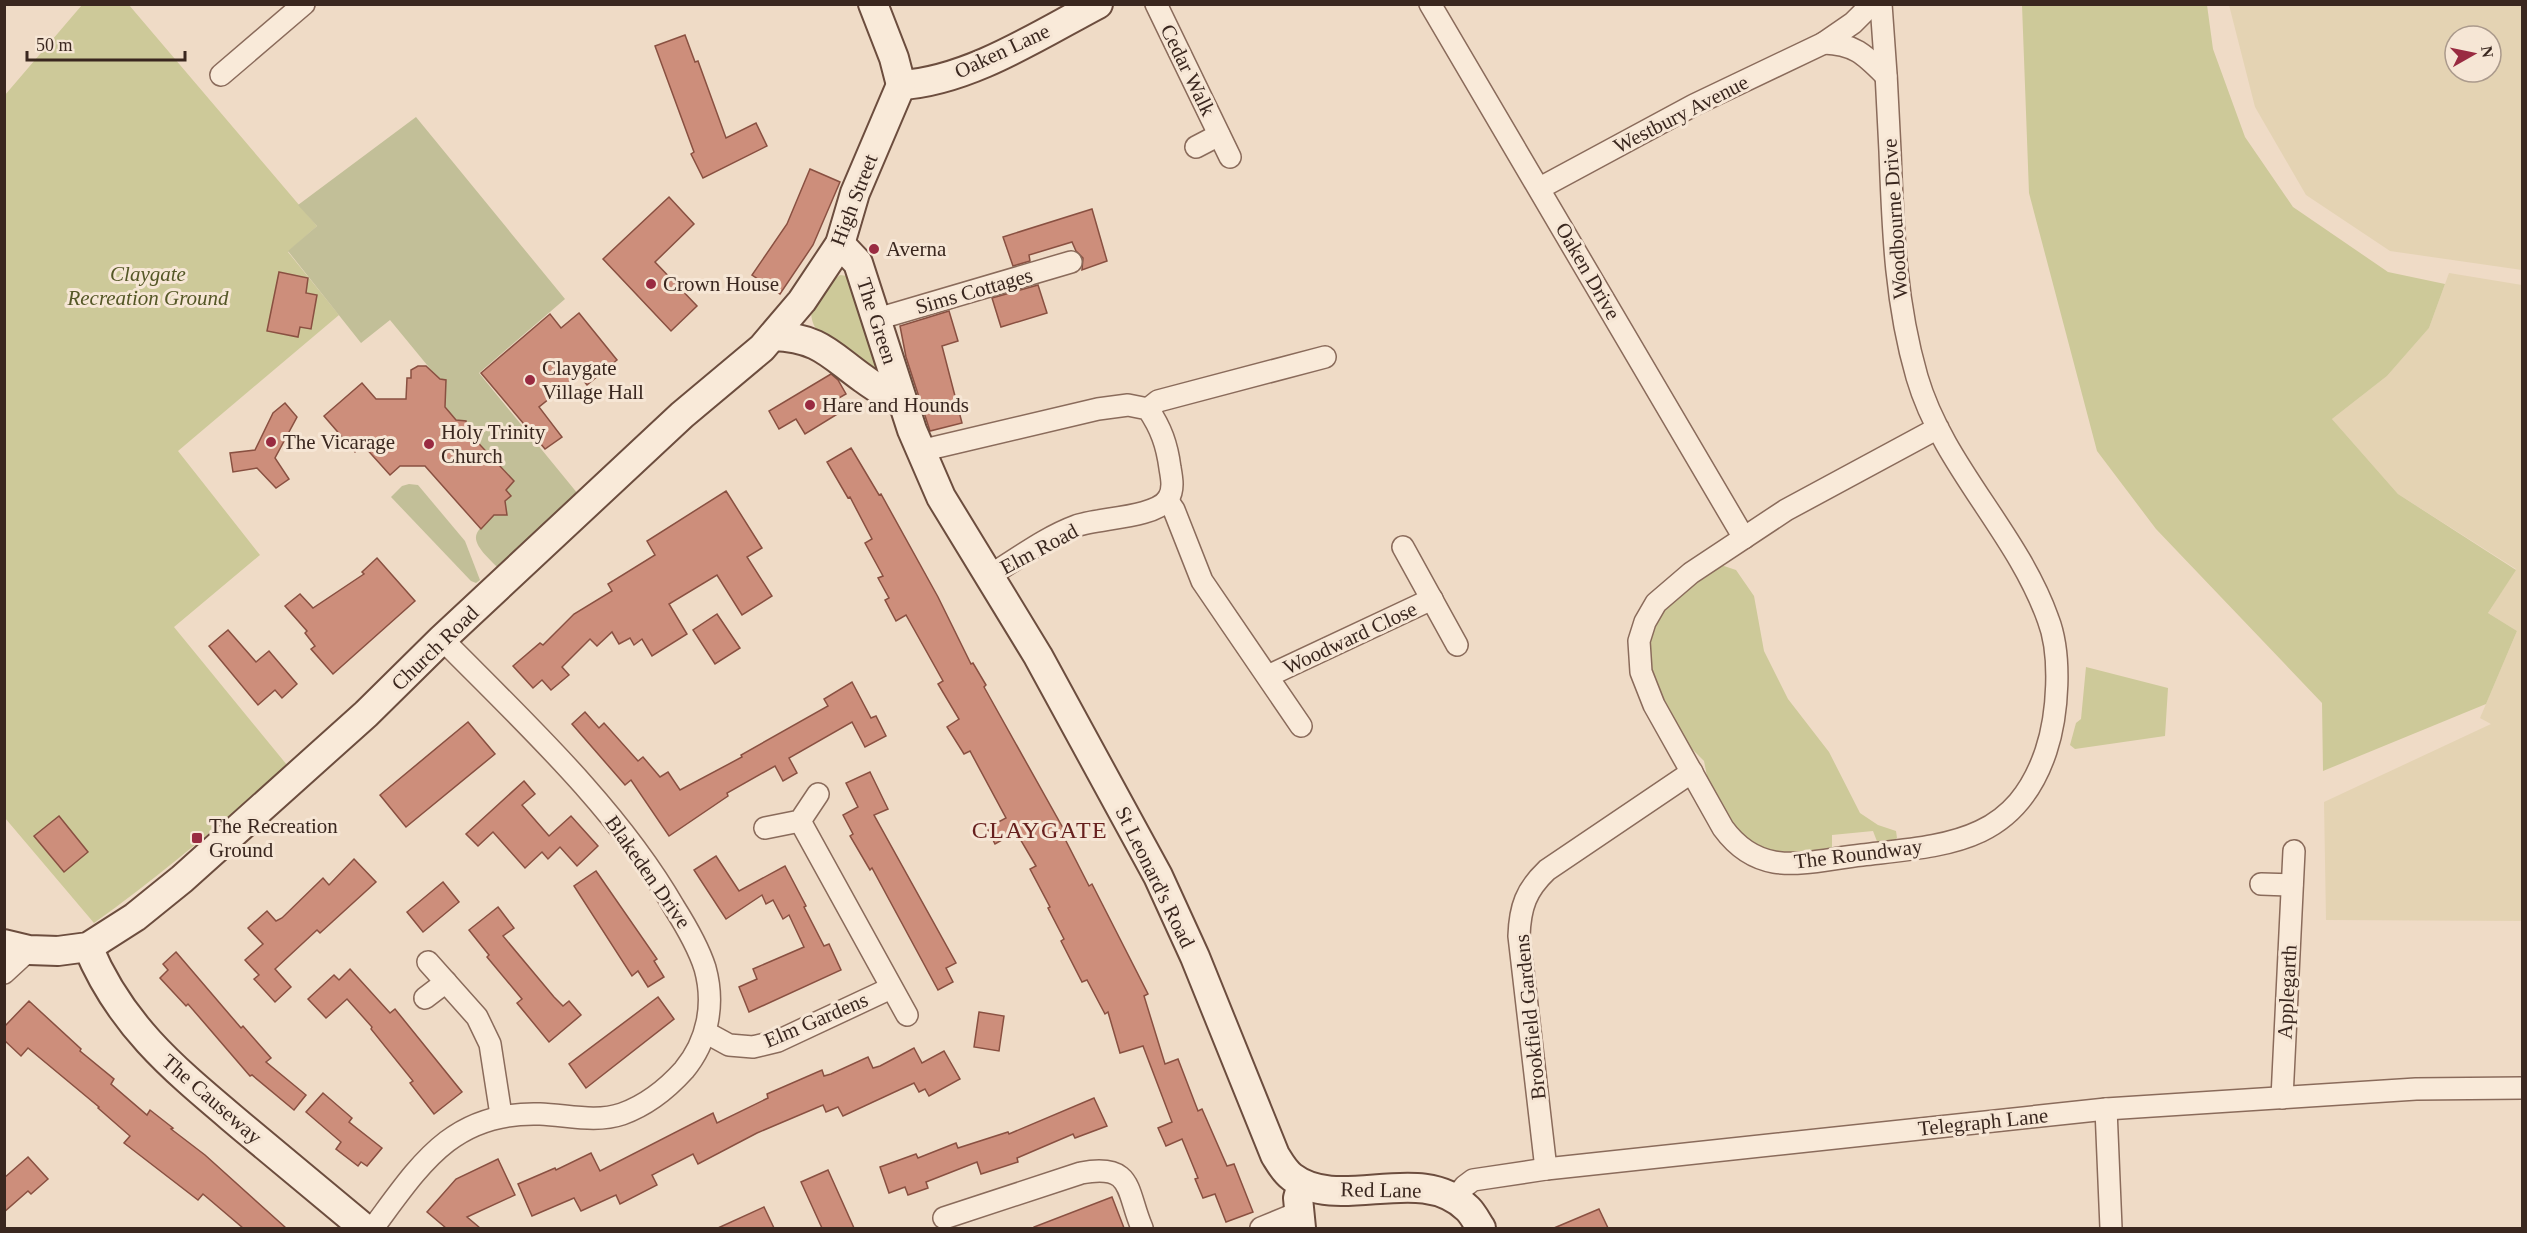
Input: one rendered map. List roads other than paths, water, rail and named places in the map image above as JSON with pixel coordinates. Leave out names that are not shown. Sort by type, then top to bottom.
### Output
[{"type":"street","points":[[221,75],[304,4]]},
{"type":"street","points":[[873,4],[894,58],[901,85]]},
{"type":"street","name":"Oaken Lane","points":[[901,85],[927,84],[958,73],[1004,53],[1098,4]]},
{"type":"street","name":"Cedar Walk","points":[[1156,4],[1230,157]]},
{"type":"street","name":"Oaken Drive","points":[[1430,4],[1744,538]]},
{"type":"street","name":"Westbury Avenue","points":[[1540,188],[1694,105],[1824,43],[1853,23],[1872,4]]},
{"type":"street","name":"Woodbourne Drive","points":[[1881,4],[1898,292],[1917,376],[1926,404],[1938,428]]},
{"type":"street","points":[[1824,43],[1844,44],[1863,53],[1886,76]]},
{"type":"street","name":"High Street","points":[[773,336],[802,301],[840,244],[858,186],[901,85]]},
{"type":"street","name":"Cedar Walk","points":[[1196,147],[1219,135]]},
{"type":"street","name":"The Green","points":[[840,244],[858,263],[920,451]]},
{"type":"street","name":"Sims Cottages","points":[[877,319],[1071,262]]},
{"type":"street","name":"The Green","points":[[773,336],[792,337],[827,349],[864,379],[903,404]]},
{"type":"street","name":"Church Road","points":[[88,947],[135,916],[182,879],[366,714],[442,639],[682,415],[773,336]]},
{"type":"street","points":[[1148,409],[1158,401],[1178,395],[1325,357]]},
{"type":"street","points":[[920,451],[1128,405],[1148,409],[1160,426],[1167,447],[1172,489],[1167,500]]},
{"type":"street","name":"The Roundway","points":[[1938,428],[2020,563],[2049,621],[2056,666],[2057,695],[2052,735],[2041,767],[2027,794],[2007,816],[1991,827],[1956,841],[1788,864],[1748,855],[1735,846],[1654,705],[1641,672],[1639,641],[1645,622],[1656,603],[1691,573],[1744,538],[1786,510],[1938,428]]},
{"type":"street","name":"St Leonard's Road","points":[[920,451],[941,497],[1038,656],[1147,855],[1195,957],[1275,1155],[1285,1171],[1302,1184]]},
{"type":"street","name":"Elm Road","points":[[989,576],[1077,526],[1141,513],[1160,506],[1167,500]]},
{"type":"street","name":"Woodward Close","points":[[1167,500],[1174,510],[1202,581],[1301,726]]},
{"type":"street","name":"Woodward Close","points":[[1403,547],[1457,645]]},
{"type":"street","name":"Woodward Close","points":[[1268,676],[1432,599]]},
{"type":"street","name":"Blakeden Drive","points":[[373,1228],[421,1165],[445,1141],[474,1125],[501,1115],[530,1114],[595,1119],[619,1115],[648,1103],[673,1083],[693,1060],[707,1033],[709,995],[705,969],[694,940],[663,887],[597,801],[442,639]]},
{"type":"street","name":"Brookfield Gardens","points":[[1546,1169],[1519,936],[1520,917],[1530,886],[1547,870],[1692,772]]},
{"type":"street","points":[[765,828],[800,821],[818,794]]},
{"type":"street","name":"Elm Gardens","points":[[800,821],[907,1015]]},
{"type":"street","name":"Applegarth","points":[[2282,1098],[2294,851]]},
{"type":"street","points":[[2261,884],[2292,885]]},
{"type":"street","points":[[4,974],[17,947],[58,951],[88,947]]},
{"type":"street","name":"The Causeway","points":[[88,947],[112,998],[143,1037],[185,1079],[364,1228]]},
{"type":"street","points":[[428,962],[477,1017],[490,1044],[501,1115]]},
{"type":"street","points":[[424,998],[446,982]]},
{"type":"street","name":"Elm Gardens","points":[[707,1033],[729,1045],[753,1047],[778,1041],[891,988]]},
{"type":"street","name":"Telegraph Lane","points":[[1454,1200],[1473,1180],[1546,1169],[2106,1109],[2416,1089],[2523,1088]]},
{"type":"street","points":[[2106,1109],[2112,1228]]},
{"type":"street","points":[[944,1218],[1081,1173],[1099,1170],[1114,1172],[1124,1180],[1133,1198],[1142,1228]]},
{"type":"street","points":[[1261,1228],[1301,1220],[1299,1198],[1302,1184]]},
{"type":"street","name":"Red Lane","points":[[1302,1184],[1321,1189],[1415,1187],[1438,1192],[1468,1209],[1481,1228]]},
{"type":"place","name":"Averna","points":[[874,249]]},
{"type":"place","name":"Crown House","points":[[651,284]]},
{"type":"place","name":"Claygate Village Hall","points":[[530,380]]},
{"type":"place","name":"Hare and Hounds","points":[[810,405]]},
{"type":"place","name":"The Vicarage","points":[[271,442]]},
{"type":"place","name":"Holy Trinity Church","points":[[429,444]]},
{"type":"place","name":"The Recreation Ground","points":[[197,838]]},
{"type":"district","name":"CLAYGATE","points":[[1040,830]]},
{"type":"park label","name":"Claygate Recreation Ground","points":[[148,286]]}]
